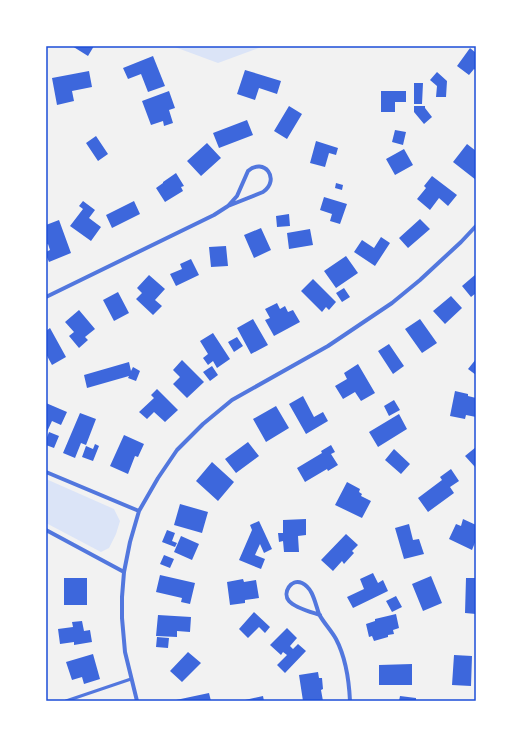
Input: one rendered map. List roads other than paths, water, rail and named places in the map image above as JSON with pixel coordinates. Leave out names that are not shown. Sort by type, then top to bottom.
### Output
[{"type":"street","points":[[46,297],[214,215],[228,206],[257,195],[267,189],[271,181],[268,170],[260,166],[251,168],[245,176],[237,196],[228,206]]},
{"type":"street","points":[[137,701],[125,652],[122,618],[124,572],[130,542],[139,511],[158,478],[177,450],[203,424],[232,400],[328,346],[392,303],[420,280],[476,226]]},
{"type":"street","points":[[46,472],[139,511]]},
{"type":"street","points":[[46,530],[124,572]]},
{"type":"street","points":[[320,615],[293,604],[288,600],[287,592],[290,584],[297,582],[302,583],[308,588],[320,615],[336,639],[342,652],[348,678],[350,701]]},
{"type":"lane","points":[[66,701],[131,679]]}]
